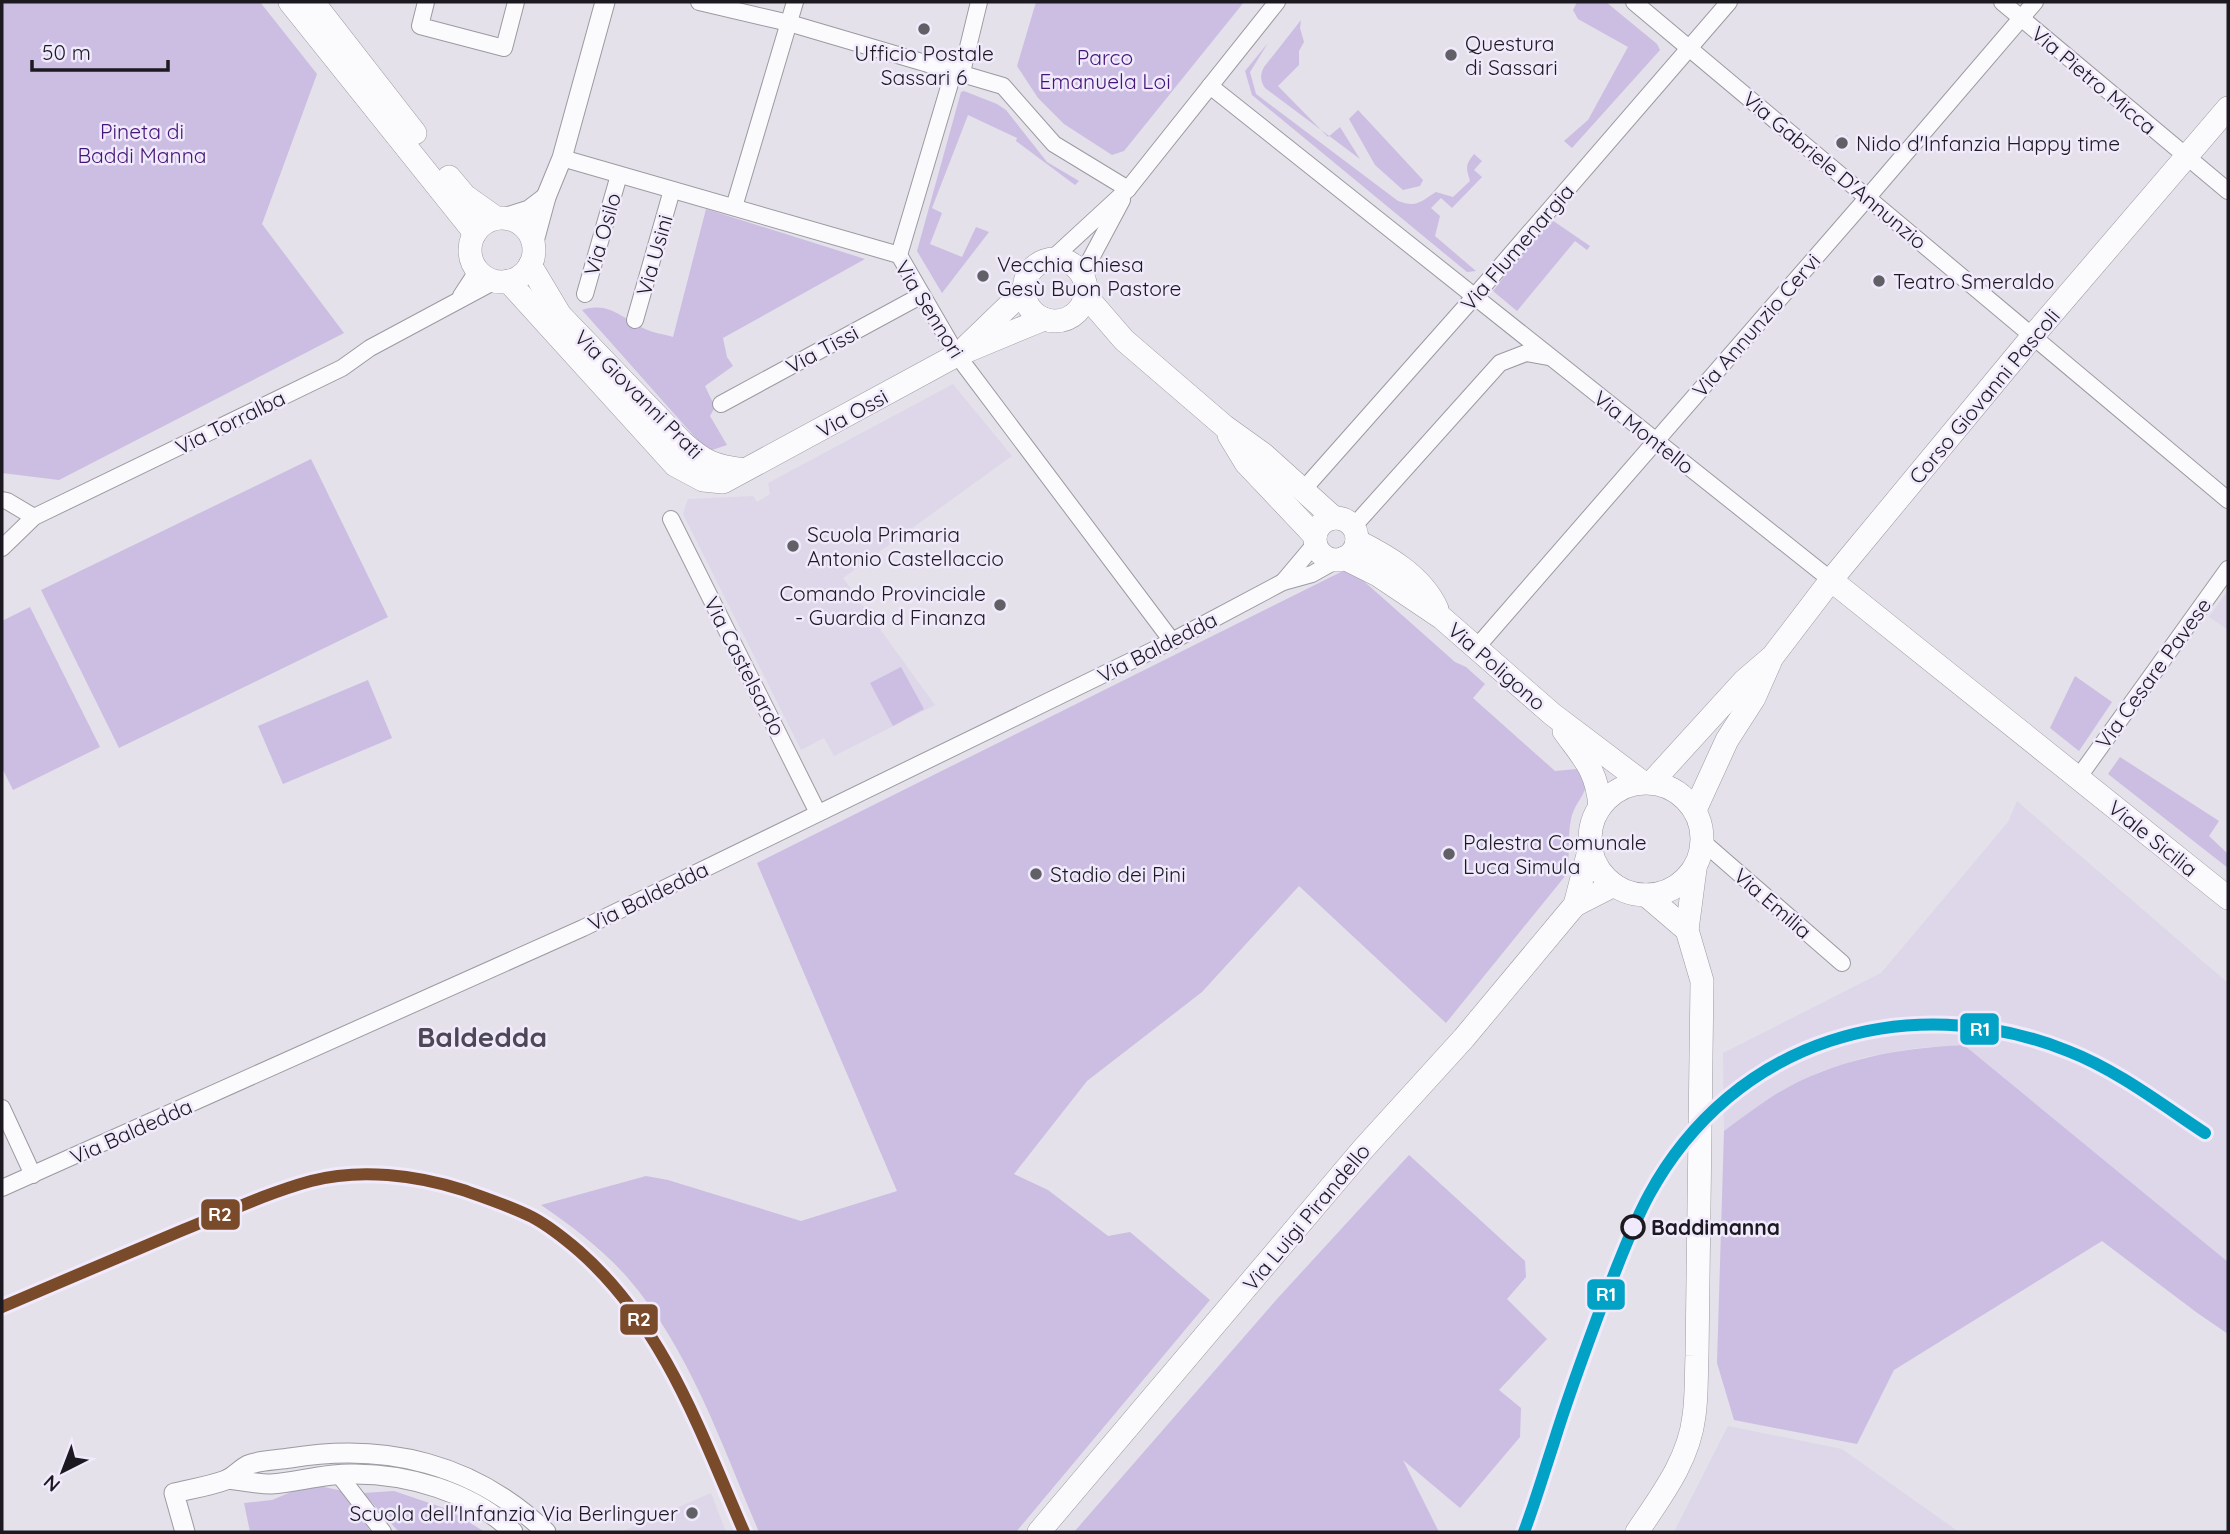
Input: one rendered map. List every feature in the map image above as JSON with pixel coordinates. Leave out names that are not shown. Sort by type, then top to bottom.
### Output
[{"type":"main road","points":[[290,2],[475,233]]},
{"type":"main road","points":[[313,2],[465,196],[500,218],[514,220],[523,226],[530,235],[532,255],[524,273],[494,277],[471,254],[470,247],[475,233],[485,223],[500,218]]},
{"type":"main road","name":"Corso Giovanni Pascoli","points":[[1647,782],[1744,681],[1773,656],[1831,580],[2032,337],[2228,108]]},
{"type":"main road","name":"Via Giovanni Prati","points":[[532,255],[560,315],[682,442],[702,460],[719,467],[747,470]]},
{"type":"main road","points":[[1052,259],[1066,261],[1076,267],[1084,285],[1079,310],[1055,319],[1029,307],[1024,291],[1026,279],[1032,270],[1042,262],[1052,259]]},
{"type":"main road","name":"Via Giovanni Prati","points":[[494,277],[676,465],[703,480],[723,482],[747,470]]},
{"type":"main road","name":"Via Poligono","points":[[1084,285],[1124,340],[1303,490],[1345,541],[1378,575],[1442,618],[1552,714],[1647,782]]},
{"type":"main road","name":"Via Ossi","points":[[957,355],[1024,291]]},
{"type":"main road","name":"Via Poligono","points":[[1055,319],[1124,340]]},
{"type":"main road","name":"Via Ossi","points":[[747,470],[957,355],[1055,319]]},
{"type":"main road","name":"Via Poligono","points":[[1224,426],[1246,463],[1315,540],[1323,556],[1345,541]]},
{"type":"main road","points":[[1315,540],[1321,523],[1345,541]]},
{"type":"main road","name":"Via Montello","points":[[1831,580],[2078,778]]},
{"type":"main road","name":"Corso Giovanni Pascoli","points":[[1695,810],[1727,740],[1754,698],[1773,656]]},
{"type":"main road","name":"Via Poligono","points":[[1552,714],[1591,768],[1598,786],[1600,807]]},
{"type":"main road","name":"Viale Sicilia","points":[[2078,778],[2228,898]]},
{"type":"main road","points":[[1637,1532],[1674,1475],[1688,1444],[1694,1417],[1702,981],[1687,930],[1695,869],[1703,842],[1702,825],[1695,810],[1684,796],[1669,787],[1647,782],[1625,786],[1611,794],[1600,807],[1590,833],[1590,847],[1603,875],[1614,885],[1629,892],[1646,895],[1665,892],[1682,884],[1695,869]]},
{"type":"main road","name":"Via Luigi Pirandello","points":[[1575,905],[1590,847]]},
{"type":"main road","name":"Via Luigi Pirandello","points":[[1039,1532],[1364,1148],[1464,1038],[1575,905],[1614,885]]},
{"type":"main road","points":[[1646,895],[1687,930]]},
{"type":"street","points":[[426,2],[420,26],[504,48],[516,2]]},
{"type":"street","points":[[532,255],[546,197],[562,158],[605,2]]},
{"type":"street","points":[[699,2],[789,23],[1003,86],[1054,144],[1128,189]]},
{"type":"street","points":[[734,207],[795,2]]},
{"type":"street","points":[[899,255],[979,2]]},
{"type":"street","points":[[1052,259],[1128,189],[1277,2]]},
{"type":"street","name":"Via Gabriele D'Annunzio","points":[[1634,2],[2228,500]]},
{"type":"street","name":"Via Flumenargia","points":[[1303,490],[1729,2]]},
{"type":"street","name":"Via Pietro Micca","points":[[2002,2],[2228,191]]},
{"type":"street","name":"Via Annunzio Cervi","points":[[1476,648],[2035,2]]},
{"type":"street","name":"Via Montello","points":[[1210,86],[1831,580]]},
{"type":"street","name":"Via Sennori","points":[[562,158],[899,255],[957,355],[1172,641]]},
{"type":"street","name":"Via Osilo","points":[[584,294],[619,174]]},
{"type":"street","points":[[1084,285],[1128,189]]},
{"type":"street","name":"Via Usini","points":[[635,320],[672,190]]},
{"type":"street","points":[[500,218],[529,210],[546,197]]},
{"type":"street","name":"Via Torralba","points":[[2,548],[34,517],[342,368],[370,348],[494,277]]},
{"type":"street","name":"Via Tissi","points":[[721,404],[922,295]]},
{"type":"street","name":"Via Baldedda","points":[[2,1188],[583,928],[1172,641],[1283,582],[1312,574],[1345,541],[1500,363],[1525,353],[1550,357]]},
{"type":"street","points":[[2,500],[34,517]]},
{"type":"street","name":"Via Castelsardo","points":[[671,519],[818,813]]},
{"type":"street","name":"Via Baldedda","points":[[1283,582],[1315,540]]},
{"type":"street","name":"Via Cesare Pavese","points":[[2078,778],[2228,569]]},
{"type":"street","name":"Via Emilia","points":[[1703,842],[1842,963]]},
{"type":"street","points":[[2,1108],[33,1175]]},
{"type":"street","points":[[185,1532],[174,1493],[228,1479],[249,1465],[308,1455],[364,1452],[405,1456],[459,1474],[496,1492],[546,1532]]},
{"type":"street","points":[[228,1479],[270,1484],[339,1475],[397,1478],[459,1496],[513,1532]]},
{"type":"street","points":[[339,1475],[383,1532]]},
{"type":"shaded area","name":"Nido d'Infanzia Happy time","points":[[1835,135],[1848,135],[1848,150],[1836,151]]},
{"type":"shaded area","name":"Scuola Primaria Antonio Castellaccio","points":[[953,384],[1012,456],[843,578],[935,705],[834,756],[824,738],[801,750],[683,514],[688,499],[753,496],[757,502],[770,494],[768,483]]},
{"type":"shaded area","points":[[2228,590],[2228,630],[2209,617]]},
{"type":"shaded area","points":[[2017,801],[2228,983],[2228,1262],[1964,1045],[1917,1048],[1865,1057],[1819,1072],[1774,1096],[1724,1131],[1723,1053],[1881,973],[2008,822]]},
{"type":"shaded area","points":[[1728,1426],[1842,1449],[1959,1532],[1674,1532]]},
{"type":"shaded area","name":"Scuola dell'Infanzia Via Berlinguer","points":[[711,1493],[726,1532],[621,1532]]},
{"type":"green space","name":"Pineta di Baddi Manna","points":[[2,2],[260,2],[317,74],[262,224],[344,333],[59,480],[2,473]]},
{"type":"green space","name":"Parco Emanuela Loi","points":[[1036,2],[1244,2],[1124,151],[1112,155],[1064,124],[1038,98],[1017,66]]},
{"type":"green space","points":[[1577,2],[1606,2],[1657,44],[1660,50],[1572,148],[1564,141],[1588,120],[1628,47],[1578,19],[1573,10]]},
{"type":"green space","points":[[1301,20],[1304,42],[1299,51],[1299,65],[1278,86],[1321,130],[1265,88],[1261,80],[1264,67]]},
{"type":"green space","points":[[1268,43],[1250,72],[1256,94],[1398,201],[1414,204],[1436,192],[1453,197],[1470,181],[1467,167],[1474,154],[1482,161],[1474,170],[1482,177],[1452,208],[1441,198],[1431,208],[1440,216],[1435,236],[1476,271],[1467,272],[1252,95],[1245,71]]},
{"type":"green space","points":[[961,92],[1006,110],[1047,162],[1079,181],[1075,185],[1016,141],[1017,138],[968,115],[932,208],[942,213],[930,244],[962,257],[976,227],[989,232],[942,293],[917,251]]},
{"type":"green space","points":[[1358,110],[1423,180],[1420,186],[1403,190],[1375,165],[1349,119]]},
{"type":"green space","points":[[1340,127],[1360,159],[1329,136]]},
{"type":"green space","points":[[706,209],[865,259],[723,338],[727,357],[733,366],[705,386],[715,407],[710,416],[727,445],[712,450],[701,444],[582,310],[608,309],[648,330],[673,337]]},
{"type":"green space","points":[[1549,218],[1590,246],[1587,250],[1575,241],[1517,311],[1493,291]]},
{"type":"green space","points":[[311,459],[388,617],[119,748],[41,590]]},
{"type":"green space","points":[[1349,568],[1455,662],[1466,667],[1485,684],[1473,698],[1555,771],[1577,769],[1585,789],[1571,819],[1566,875],[1446,1023],[1299,886],[1202,992],[1087,1081],[1014,1174],[1048,1190],[1108,1236],[1130,1232],[1210,1300],[1016,1532],[759,1532],[703,1399],[669,1335],[649,1305],[607,1257],[541,1205],[646,1176],[668,1180],[801,1221],[897,1191],[757,863]]},
{"type":"green space","points":[[30,607],[100,747],[13,790],[2,768],[2,621]]},
{"type":"green space","points":[[901,667],[924,709],[893,726],[870,683]]},
{"type":"green space","points":[[2075,676],[2112,702],[2079,751],[2050,728]]},
{"type":"green space","points":[[368,680],[392,738],[283,784],[258,726]]},
{"type":"green space","points":[[2120,757],[2219,821],[2209,836],[2228,854],[2228,868],[2108,774]]},
{"type":"green space","points":[[1964,1045],[2228,1262],[2228,1334],[2102,1241],[1894,1370],[1857,1444],[1734,1420],[1717,1363],[1724,1131],[1773,1096],[1818,1073],[1889,1053]]},
{"type":"green space","points":[[1409,1155],[1525,1261],[1526,1277],[1507,1299],[1547,1339],[1499,1390],[1521,1408],[1520,1437],[1460,1508],[1403,1460],[1439,1532],[1074,1532],[1277,1299]]},
{"type":"green space","points":[[303,1487],[343,1491],[371,1532],[250,1532],[244,1503],[272,1500]]},
{"type":"green space","points":[[394,1491],[447,1509],[485,1532],[399,1532],[363,1493]]},
{"type":"transit line","name":"R1","points":[[1524,1532],[1592,1333],[1636,1220],[1649,1195],[1685,1142],[1727,1098],[1776,1064],[1830,1041],[1887,1028],[1947,1025],[2008,1032],[2068,1051],[2104,1068],[2205,1133]]},
{"type":"transit line","name":"R2","points":[[2,1307],[246,1204],[311,1181],[349,1175],[388,1175],[426,1180],[463,1190],[538,1221],[579,1251],[609,1280],[657,1346],[677,1382],[744,1532]]},
{"type":"place","name":"Ufficio Postale Sassari 6","points":[[924,29]]},
{"type":"place","name":"Questura di Sassari","points":[[1451,55]]},
{"type":"place","name":"Nido d'Infanzia Happy time","points":[[1842,143]]},
{"type":"place","name":"Vecchia Chiesa Gesù Buon Pastore","points":[[983,276]]},
{"type":"place","name":"Teatro Smeraldo","points":[[1879,281]]},
{"type":"place","name":"Scuola Primaria Antonio Castellaccio","points":[[793,546]]},
{"type":"place","name":"Comando Provinciale - Guardia d Finanza","points":[[1000,605]]},
{"type":"place","name":"Palestra Comunale Luca Simula","points":[[1449,854]]},
{"type":"place","name":"Stadio dei Pini","points":[[1036,874]]},
{"type":"place","name":"Baddimanna","points":[[1633,1227]]},
{"type":"place","name":"Scuola dell'Infanzia Via Berlinguer","points":[[692,1513]]},
{"type":"district","name":"Baldedda","points":[[482,1036]]}]
